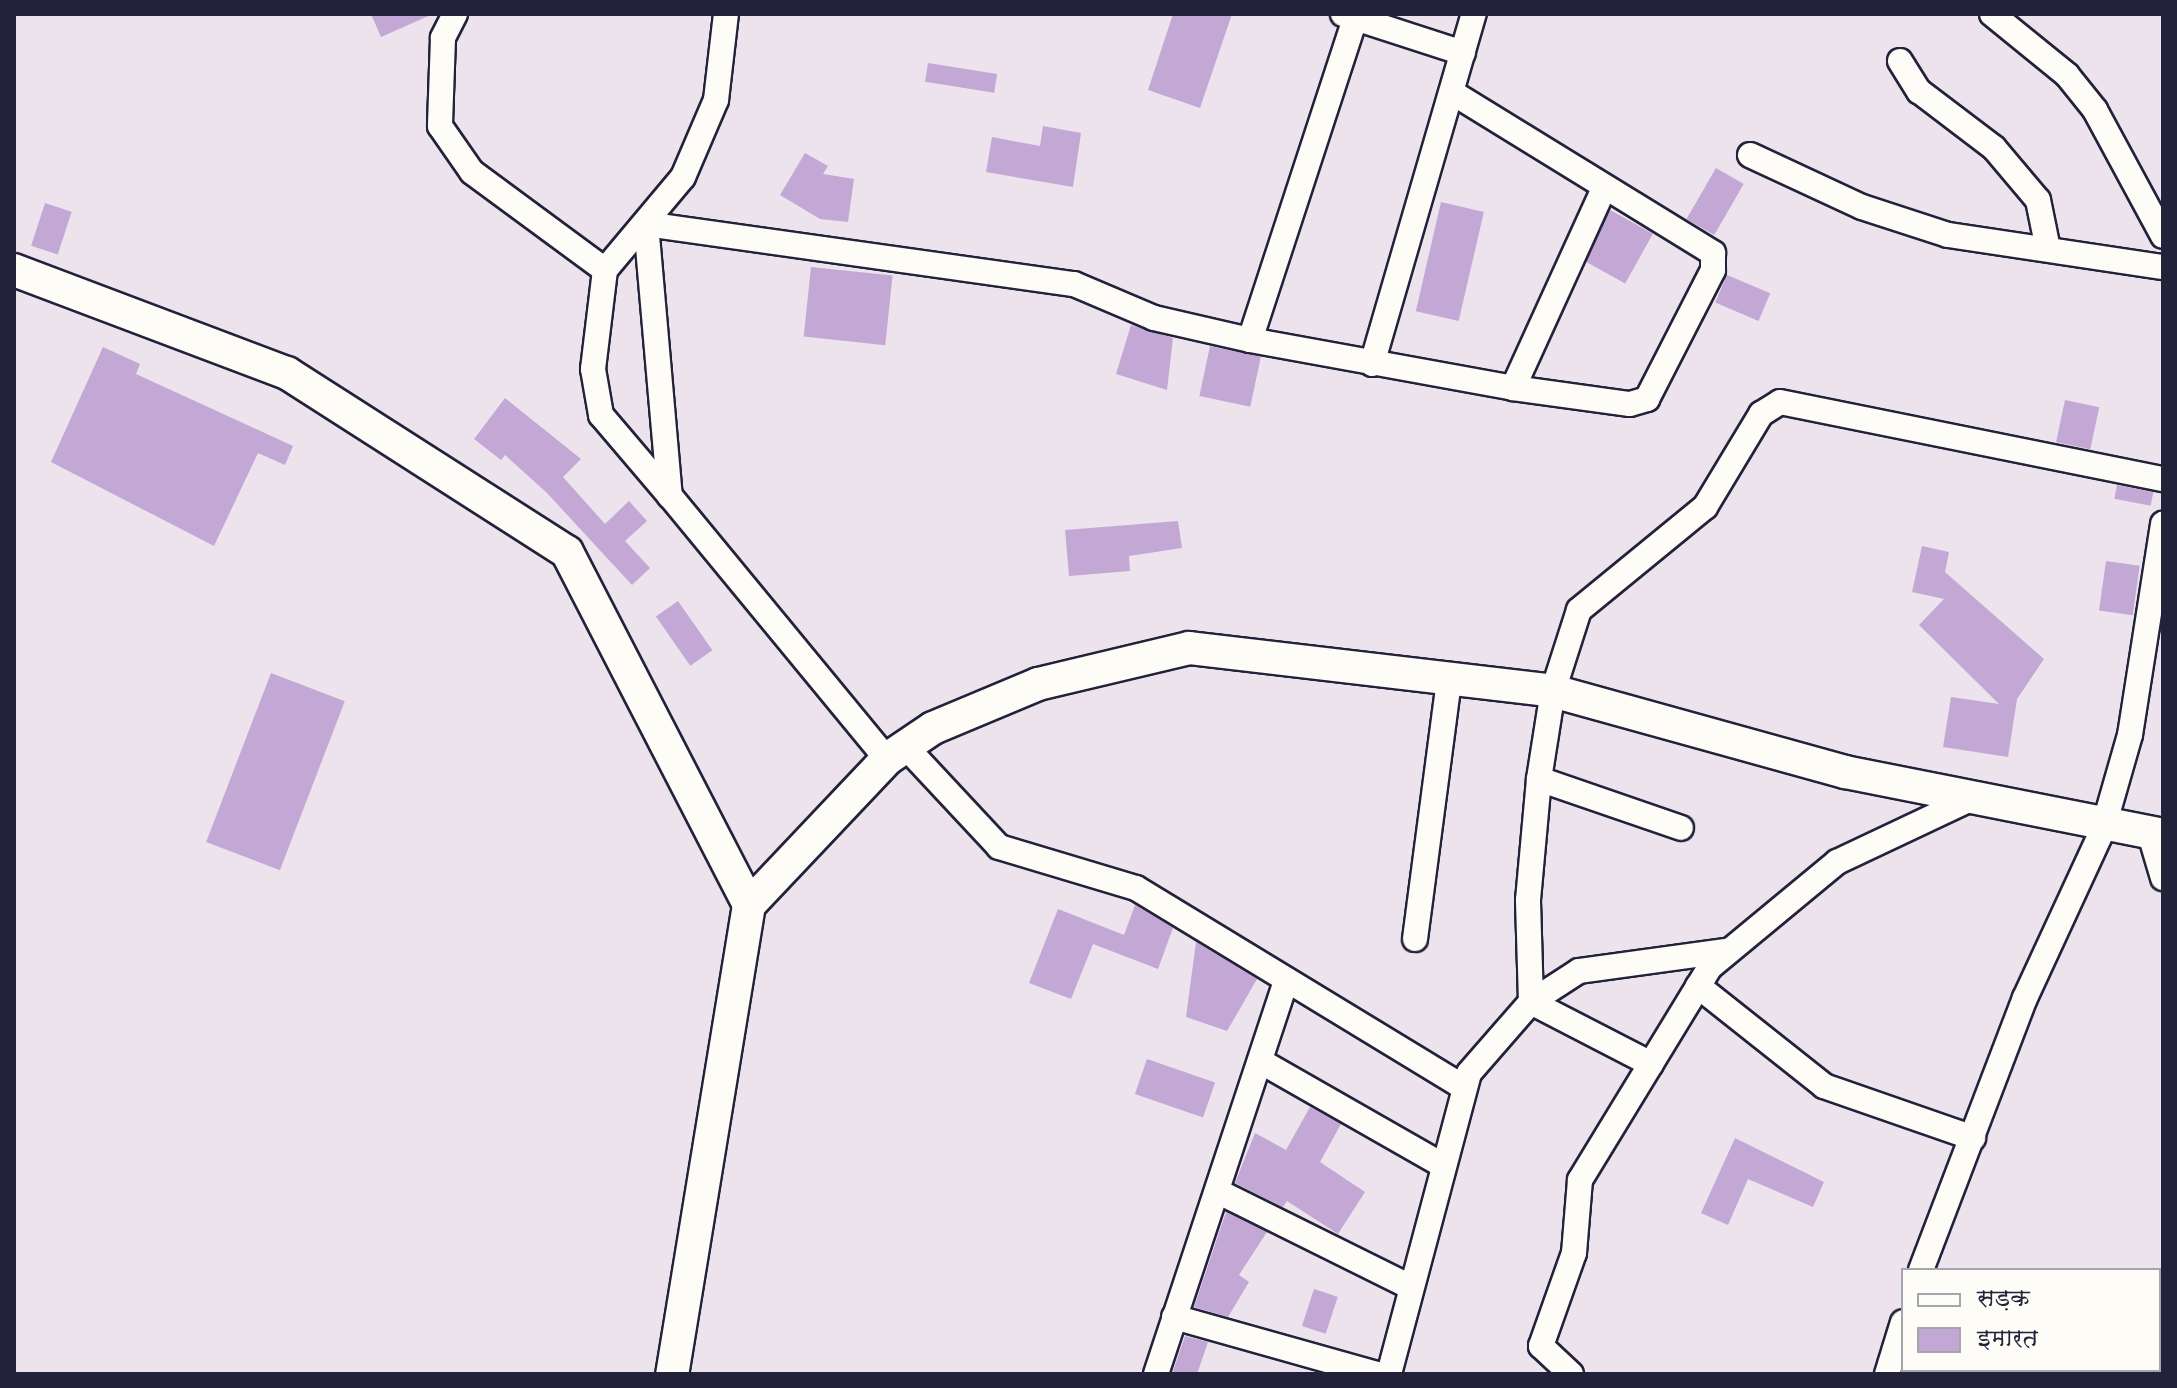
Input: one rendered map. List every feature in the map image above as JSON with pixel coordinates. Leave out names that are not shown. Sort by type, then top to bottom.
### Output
[{"type":"main road","points":[[14,270],[287,373],[567,552],[749,905]]},
{"type":"main road","points":[[672,1374],[749,905],[896,752],[1038,684],[1189,648],[1553,691],[1970,799],[2103,829],[2157,835]]},
{"type":"street","points":[[455,14],[443,38],[440,126],[472,172],[605,270]]},
{"type":"street","points":[[726,14],[716,100],[683,177],[605,270],[593,369],[601,415],[896,752],[999,847],[1136,888],[1285,985],[1462,1086]]},
{"type":"street","points":[[1372,364],[1474,14]]},
{"type":"street","points":[[1992,14],[2067,75],[2095,110],[2163,236]]},
{"type":"street","points":[[1250,340],[1349,16],[1463,53]]},
{"type":"street","points":[[1900,61],[1919,91],[1994,148],[2038,200],[2048,249]]},
{"type":"street","points":[[646,224],[1074,284],[1154,318],[1250,340],[1513,388],[1630,404],[1647,399],[1713,270],[1708,248],[1604,188],[1453,93]]},
{"type":"street","points":[[1750,155],[1888,216],[1948,235],[2163,267]]},
{"type":"street","points":[[1513,388],[1604,188]]},
{"type":"street","points":[[646,224],[670,496]]},
{"type":"street","points":[[1531,1002],[1528,900],[1539,779],[1553,691],[1579,610],[1664,545],[1705,507],[1761,414],[1780,402],[2163,479]]},
{"type":"street","points":[[1922,1268],[2025,998],[2103,829],[2130,735],[2163,524]]},
{"type":"street","points":[[1415,939],[1449,679]]},
{"type":"street","points":[[1539,779],[1681,828]]},
{"type":"street","points":[[1571,1374],[1541,1346],[1574,1253],[1576,1192],[1698,986],[1725,951],[1837,862],[1970,799]]},
{"type":"street","points":[[2157,835],[2163,878]]},
{"type":"street","points":[[1389,1374],[1439,1163],[1462,1086],[1531,1002],[1579,971],[1725,951]]},
{"type":"street","points":[[1156,1374],[1285,985]]},
{"type":"street","points":[[1698,986],[1824,1086],[1973,1138]]},
{"type":"street","points":[[1531,1002],[1651,1064]]},
{"type":"street","points":[[1260,1061],[1439,1163]]},
{"type":"street","points":[[1217,1191],[1410,1287]]},
{"type":"street","points":[[1174,1317],[1377,1374]]},
{"type":"street","points":[[1887,1374],[1901,1328]]},
{"type":"building","points":[[371,14],[433,14],[381,37]]},
{"type":"building","points":[[1173,14],[1232,14],[1200,108],[1148,90]]},
{"type":"building","points":[[928,63],[997,74],[994,93],[925,82]]},
{"type":"building","points":[[1043,126],[1081,133],[1073,187],[986,172],[992,137],[1040,146]]},
{"type":"building","points":[[805,153],[828,166],[823,174],[854,179],[848,222],[820,219],[780,195]]},
{"type":"building","points":[[1716,168],[1744,184],[1714,235],[1686,219]]},
{"type":"building","points":[[1441,202],[1484,212],[1459,321],[1416,311]]},
{"type":"building","points":[[45,203],[72,212],[58,254],[31,246]]},
{"type":"building","points":[[1610,210],[1653,234],[1625,284],[1582,260]]},
{"type":"building","points":[[811,267],[893,276],[885,345],[804,337]]},
{"type":"building","points":[[1727,275],[1770,293],[1759,321],[1715,303]]},
{"type":"building","points":[[1131,325],[1173,338],[1167,390],[1116,374]]},
{"type":"building","points":[[1210,346],[1261,357],[1250,407],[1199,396]]},
{"type":"building","points":[[103,347],[140,364],[136,374],[293,446],[285,465],[258,453],[214,546],[51,462]]},
{"type":"building","points":[[505,398],[581,459],[563,477],[605,524],[629,501],[647,521],[625,541],[650,568],[632,585],[547,493],[505,455],[501,460],[474,439]]},
{"type":"building","points":[[2065,400],[2099,407],[2090,449],[2056,442]]},
{"type":"building","points":[[2117,485],[2153,492],[2151,506],[2114,499]]},
{"type":"building","points":[[1178,521],[1182,548],[1129,556],[1130,571],[1069,576],[1065,530]]},
{"type":"building","points":[[1922,546],[1949,552],[1945,572],[2044,659],[2017,699],[2008,757],[1943,747],[1951,697],[1999,704],[1919,625],[1944,599],[1912,592]]},
{"type":"building","points":[[2106,561],[2140,566],[2133,615],[2099,611]]},
{"type":"building","points":[[678,601],[712,650],[690,666],[656,616]]},
{"type":"building","points":[[271,673],[345,701],[280,870],[206,842]]},
{"type":"building","points":[[1135,905],[1173,928],[1158,969],[1093,944],[1071,999],[1029,983],[1058,909],[1124,935]]},
{"type":"building","points":[[1196,942],[1257,979],[1227,1031],[1186,1017]]},
{"type":"building","points":[[1147,1059],[1215,1082],[1203,1117],[1135,1094]]},
{"type":"building","points":[[1310,1107],[1341,1124],[1320,1162],[1365,1192],[1338,1234],[1287,1201],[1283,1207],[1235,1183],[1255,1133],[1286,1150]]},
{"type":"building","points":[[1735,1138],[1824,1182],[1813,1207],[1748,1179],[1728,1225],[1701,1213]]},
{"type":"building","points":[[1226,1212],[1267,1232],[1239,1275],[1249,1282],[1228,1317],[1194,1307]]},
{"type":"building","points":[[1314,1289],[1338,1297],[1326,1334],[1302,1326]]},
{"type":"building","points":[[1185,1336],[1208,1342],[1197,1374],[1172,1374]]}]
